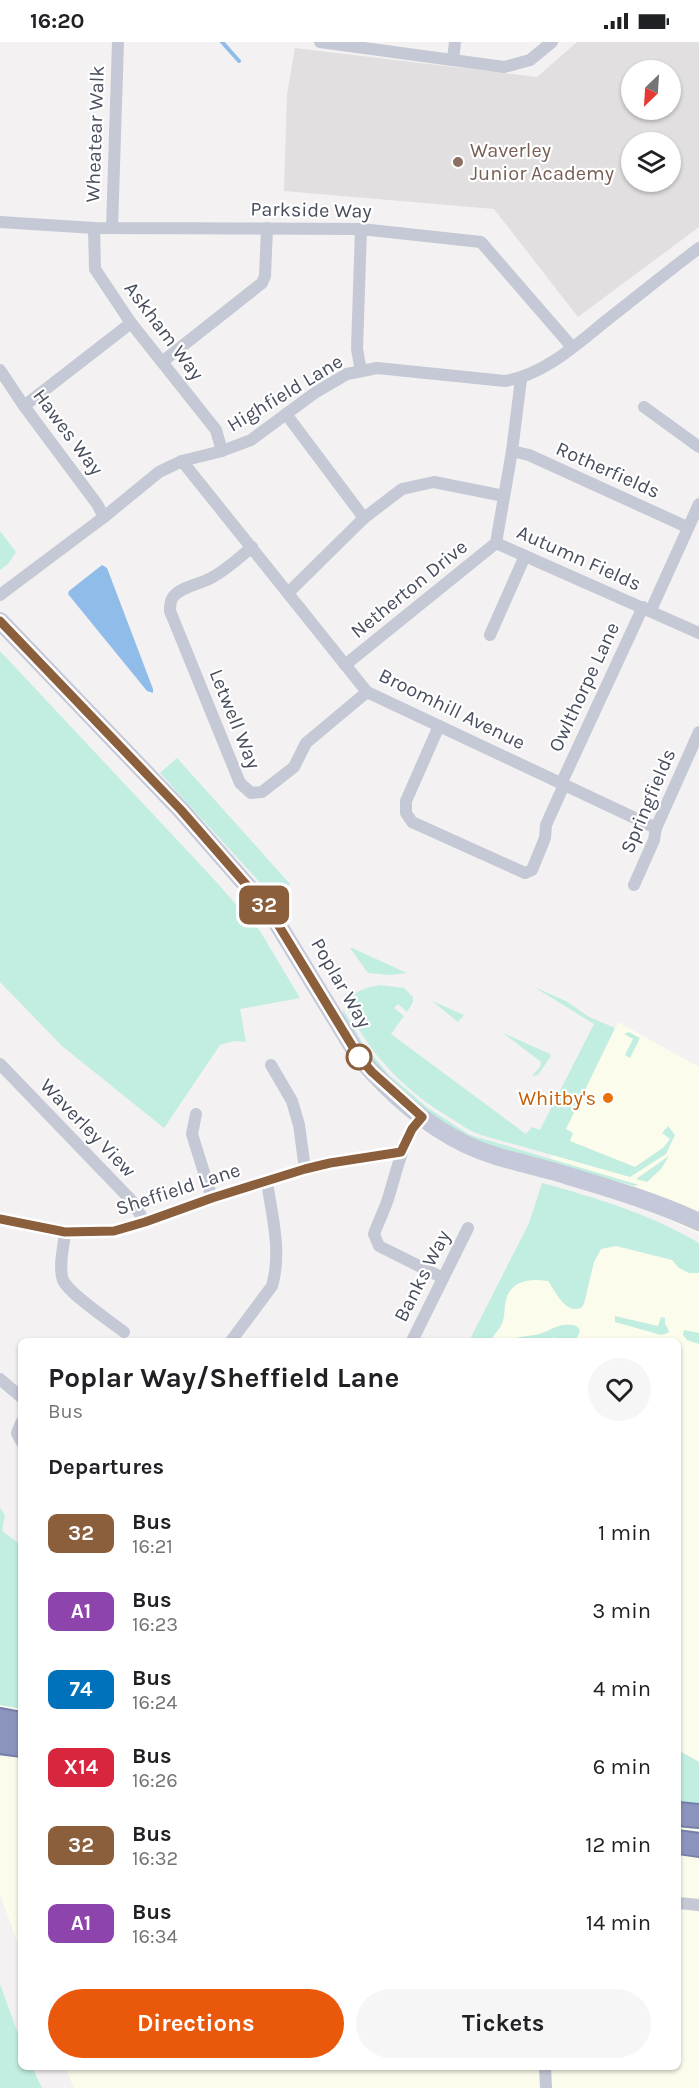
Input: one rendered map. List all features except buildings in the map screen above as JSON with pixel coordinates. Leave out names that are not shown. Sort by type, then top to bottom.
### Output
[{"type":"highway","points":[[0,1720],[18,1723]]},
{"type":"highway","points":[[0,1742],[18,1745]]},
{"type":"highway","points":[[681,1814],[699,1816]]},
{"type":"highway","points":[[681,1842],[699,1845]]},
{"type":"main road","name":"Poplar Way","points":[[0,621],[181,810],[271,913],[359,1057],[372,1072],[422,1117],[464,1143],[488,1154],[656,1203],[699,1222]]},
{"type":"street","name":"Wheatear Walk","points":[[112,228],[118,42]]},
{"type":"street","points":[[320,42],[504,67],[530,60],[552,42]]},
{"type":"street","points":[[453,60],[455,42]]},
{"type":"street","name":"Parkside Way","points":[[0,222],[94,228],[361,229],[481,242],[572,347]]},
{"type":"street","name":"Askham Way","points":[[94,228],[95,269],[131,323],[216,430],[222,451]]},
{"type":"street","points":[[162,362],[262,283],[265,276],[267,228]]},
{"type":"street","points":[[361,229],[357,349],[361,371]]},
{"type":"street","name":"Highfield Lane","points":[[0,595],[105,517],[159,472],[182,461],[222,451],[251,440],[316,392],[347,374],[377,368],[505,381],[521,379],[539,370],[572,347],[699,248]]},
{"type":"street","points":[[24,406],[131,323]]},
{"type":"street","name":"Hawes Way","points":[[1,375],[105,517]]},
{"type":"street","name":"Autumn Fields","points":[[521,379],[512,451],[496,543],[699,633]]},
{"type":"street","points":[[644,408],[699,447]]},
{"type":"street","points":[[286,414],[364,518]]},
{"type":"street","name":"Rotherfields","points":[[512,451],[529,455],[687,527]]},
{"type":"street","name":"Broomhill Avenue","points":[[182,461],[367,692],[656,828]]},
{"type":"street","points":[[288,593],[364,518],[402,489],[434,482],[504,496]]},
{"type":"street","name":"Owlthorpe Lane","points":[[439,726],[406,801],[406,813],[412,822],[525,873],[532,870],[545,838],[546,825],[563,784],[699,504]]},
{"type":"street","name":"Netherton Drive","points":[[345,665],[496,543]]},
{"type":"street","name":"Letwell Way","points":[[252,547],[209,579],[173,596],[170,603],[170,611],[240,783],[251,793],[262,792],[294,767],[306,743],[367,692]]},
{"type":"street","points":[[490,635],[525,556]]},
{"type":"street","name":"Springfields","points":[[634,885],[654,840],[656,828],[699,732]]},
{"type":"street","name":"Waverley View","points":[[0,1064],[131,1200],[145,1222]]},
{"type":"street","points":[[272,1065],[292,1101],[299,1125],[305,1169]]},
{"type":"street","points":[[195,1114],[192,1134],[212,1198]]},
{"type":"street","points":[[422,1117],[412,1129],[401,1152],[374,1239],[379,1246],[443,1278]]},
{"type":"street","name":"Sheffield Lane","points":[[0,1219],[65,1232],[114,1231],[305,1169],[401,1152]]},
{"type":"street","points":[[233,1338],[272,1286],[275,1275],[277,1247],[267,1182]]},
{"type":"street","name":"Banks Way","points":[[413,1338],[468,1228]]},
{"type":"street","points":[[65,1232],[61,1271],[63,1279],[77,1295],[124,1332]]},
{"type":"street","points":[[0,1379],[18,1394]]},
{"type":"street","points":[[681,1903],[699,1905]]},
{"type":"street","points":[[545,2070],[546,2088]]},
{"type":"shaded area","name":"Waverley Junior Academy","points":[[577,42],[699,42],[699,227],[578,317],[494,209],[284,191],[287,94],[295,48],[537,77]]},
{"type":"shaded area","points":[[618,1022],[699,1067],[699,1234],[548,1163]]},
{"type":"shaded area","points":[[529,1223],[699,1259],[699,1762],[681,1752],[681,1338],[471,1338]]},
{"type":"shaded area","points":[[0,1698],[18,1701],[18,1945],[0,1894]]},
{"type":"shaded area","points":[[681,1796],[699,1796],[699,2088],[74,2088],[66,2070],[681,2070]]},
{"type":"green space","points":[[0,531],[16,552],[8,564],[0,570]]},
{"type":"green space","points":[[0,651],[260,931],[300,998],[240,1009],[246,1042],[234,1041],[220,1045],[164,1128],[62,1046],[0,982]]},
{"type":"green space","points":[[177,758],[290,884],[274,898],[160,773]]},
{"type":"green space","points":[[350,948],[407,973],[390,975],[368,973]]},
{"type":"green space","points":[[380,985],[404,988],[413,997],[413,1002],[407,1012],[398,1004],[394,1008],[404,1016],[391,1034],[526,1134],[532,1127],[540,1130],[594,1024],[534,987],[566,1001],[589,1017],[615,1028],[566,1129],[573,1133],[570,1141],[635,1167],[664,1147],[670,1139],[662,1133],[668,1126],[675,1135],[666,1154],[630,1177],[481,1135],[466,1128],[419,1097],[391,1071],[378,1057],[356,1025],[347,1008],[350,1004],[348,1001],[358,991]]},
{"type":"green space","points":[[432,1001],[464,1015],[458,1022]]},
{"type":"green space","points":[[343,1009],[362,1042],[388,1074],[428,1108],[470,1135],[639,1185],[633,1186],[534,1160],[501,1150],[461,1133],[422,1108],[388,1078],[349,1027],[344,1018]]},
{"type":"green space","points":[[629,1032],[640,1038],[630,1058],[625,1055],[633,1039],[624,1034]]},
{"type":"green space","points":[[503,1033],[550,1054],[551,1056],[538,1075],[532,1076],[540,1067],[541,1062]]},
{"type":"green space","points":[[669,1156],[661,1169],[647,1182],[636,1179]]},
{"type":"green space","points":[[542,1183],[583,1195],[662,1224],[699,1243],[699,1273],[689,1273],[679,1268],[672,1260],[616,1246],[601,1249],[594,1262],[581,1308],[570,1308],[566,1305],[548,1281],[528,1280],[516,1285],[508,1294],[502,1324],[492,1338],[471,1338],[529,1223]]},
{"type":"green space","points":[[615,1316],[658,1326],[661,1317],[665,1318],[669,1331],[661,1335],[615,1322]]},
{"type":"green space","points":[[573,1325],[580,1331],[577,1338],[516,1338],[535,1335],[556,1327]]},
{"type":"green space","points":[[684,1330],[699,1333],[699,1344],[687,1340],[683,1335]]},
{"type":"green space","points":[[0,1508],[5,1515],[2,1531],[18,1543],[18,1708],[0,1705]]},
{"type":"green space","points":[[681,1752],[699,1762],[699,1805],[681,1804]]},
{"type":"green space","points":[[0,1984],[18,2034],[18,2070],[33,2070],[42,2088],[0,2088]]},
{"type":"water","points":[[102,565],[107,568],[153,693],[147,691],[68,594]]},
{"type":"waterway","points":[[222,42],[239,61]]},
{"type":"bus line","name":"32","points":[[0,621],[181,810],[271,913],[359,1057],[372,1072],[422,1117],[412,1129],[401,1152],[305,1169],[114,1231],[65,1232],[0,1219]]},
{"type":"place","name":"Waverley Junior Academy","points":[[458,162]]},
{"type":"place","name":"Whitby's","points":[[608,1098]]}]
